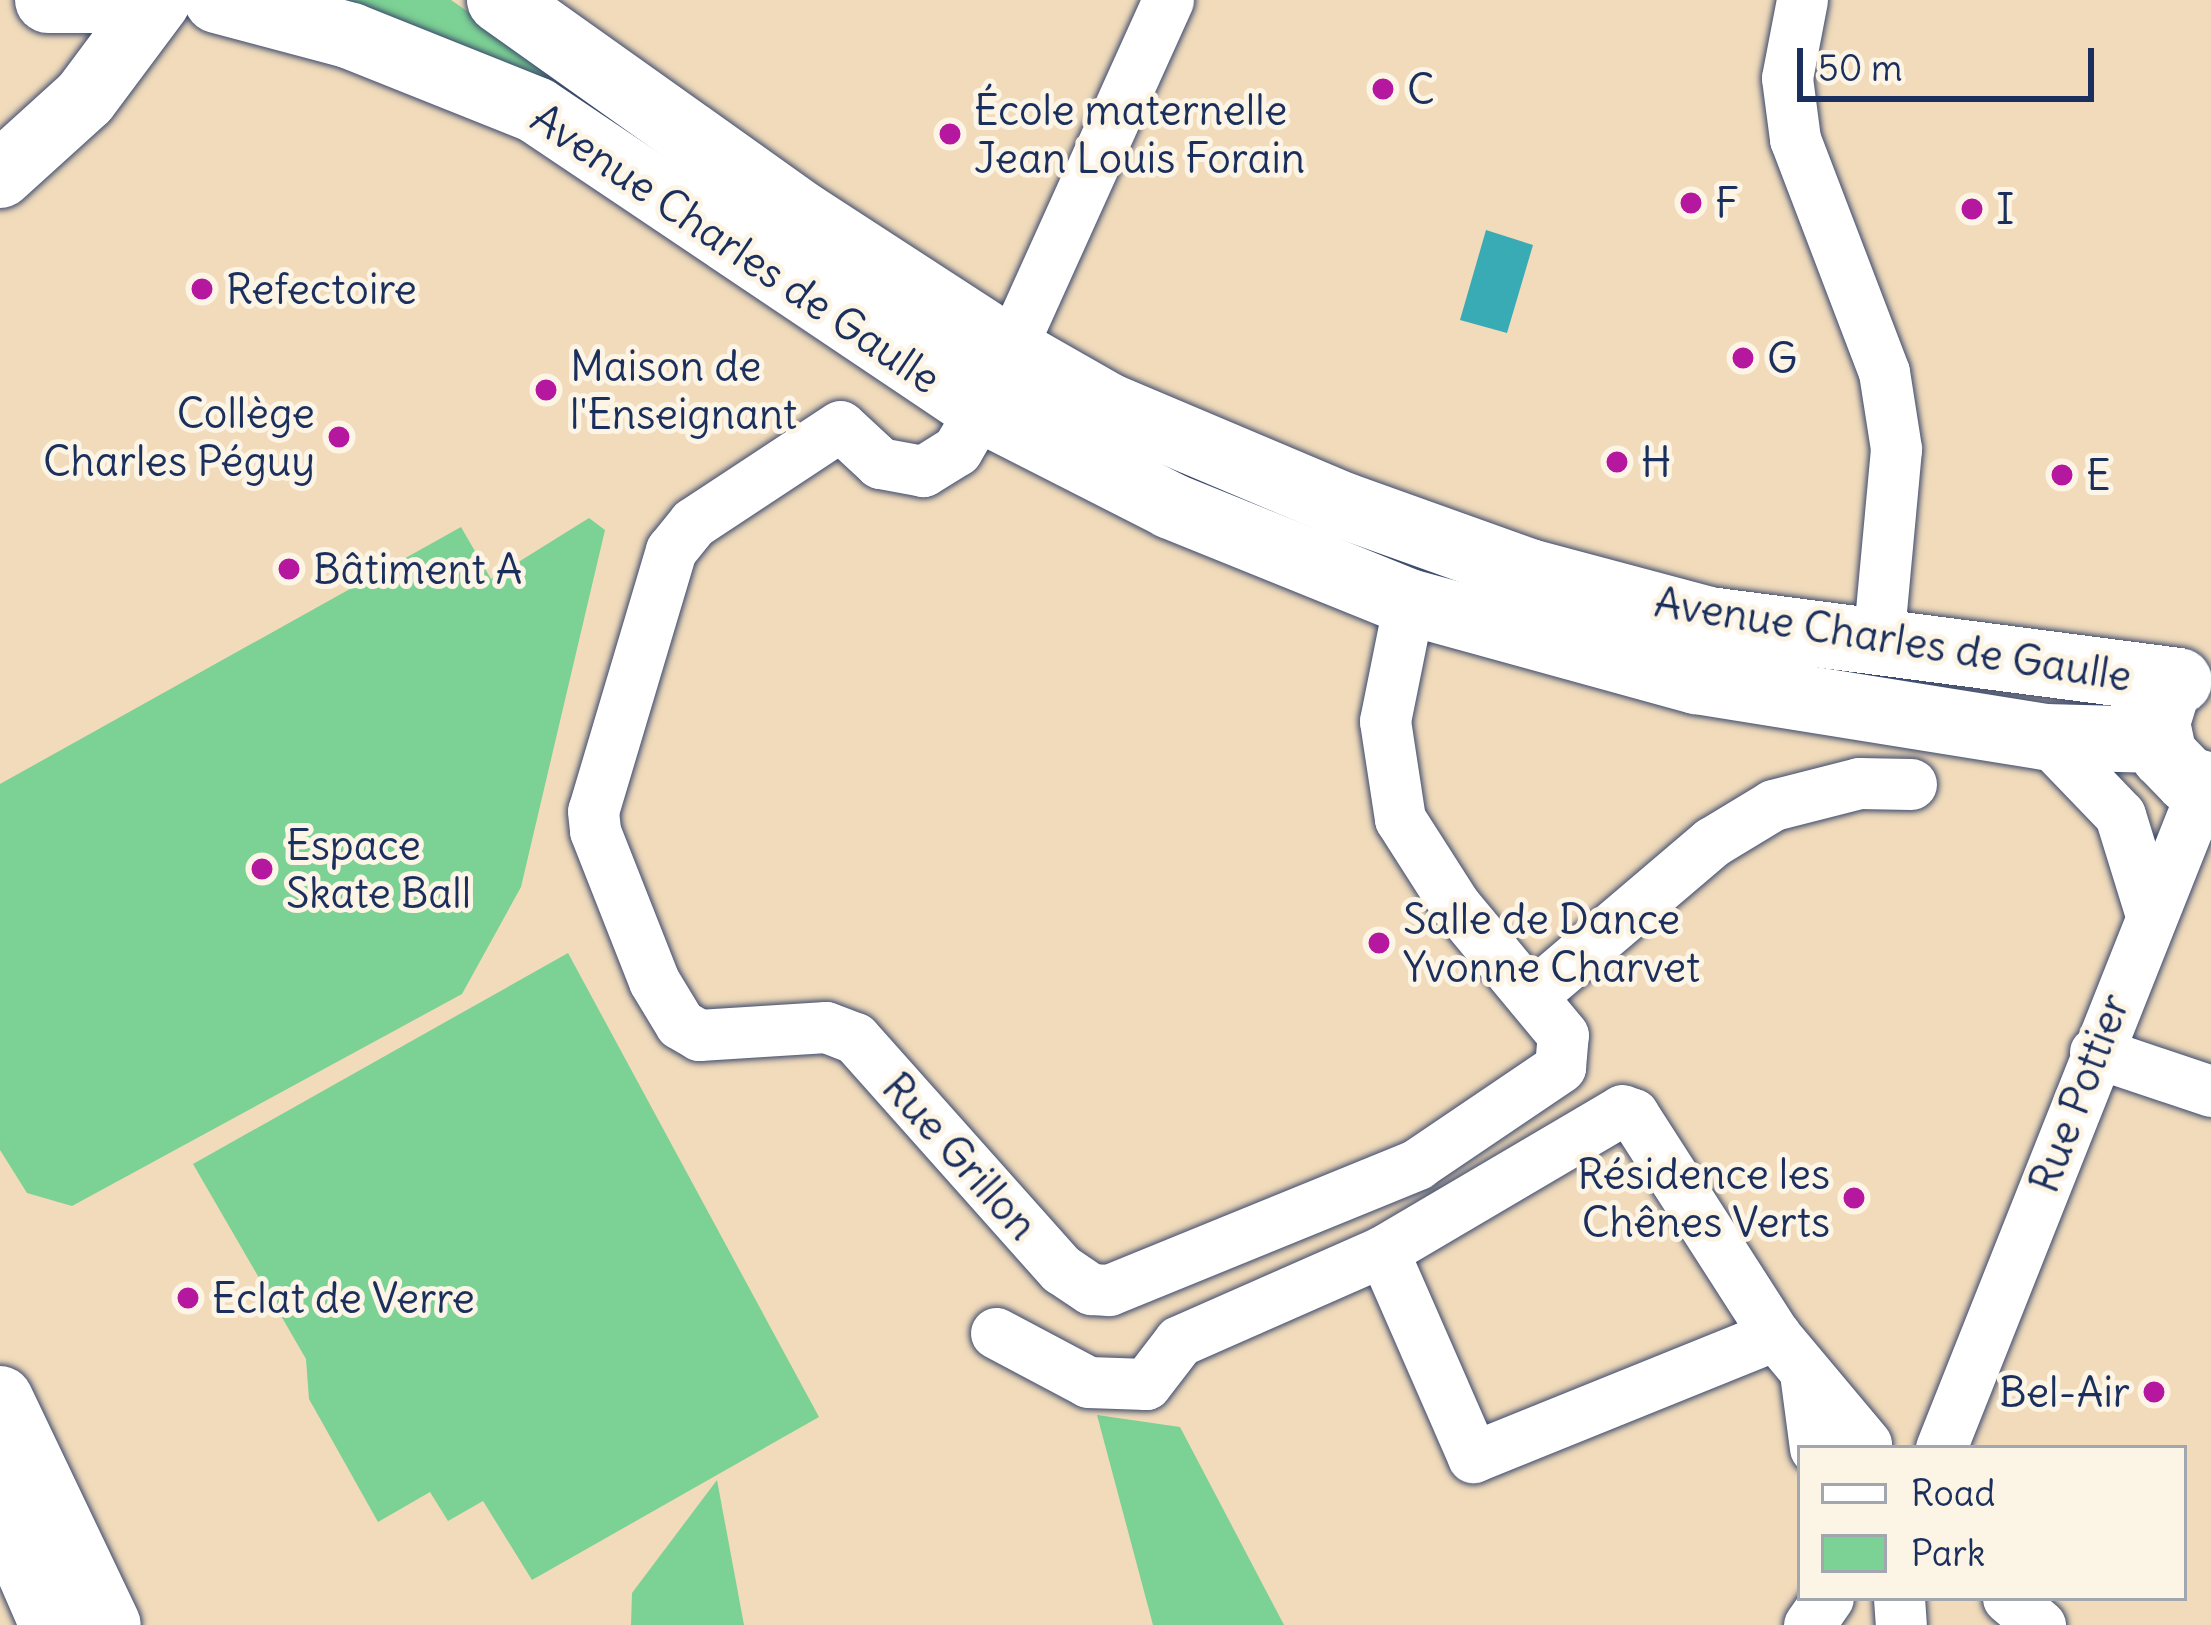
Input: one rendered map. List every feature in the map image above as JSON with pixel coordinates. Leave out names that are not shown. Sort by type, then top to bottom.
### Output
[{"type":"main road","points":[[49,0],[134,0]]},
{"type":"main road","points":[[0,176],[85,98],[158,0]]},
{"type":"main road","name":"Avenue Charles de Gaulle","points":[[217,0],[351,36],[536,110],[981,409],[1171,506],[1409,602],[1696,681],[2045,737],[2183,696]]},
{"type":"main road","name":"Avenue Charles de Gaulle","points":[[500,0],[1010,350],[1108,406],[1455,549],[1709,620],[2183,696]]},
{"type":"main road","name":"Avenue Charles de Gaulle","points":[[981,409],[1010,350]]},
{"type":"main road","name":"Avenue Charles de Gaulle","points":[[2183,696],[2175,770],[2207,786]]},
{"type":"main road","points":[[0,1399],[108,1625]]},
{"type":"main road","points":[[0,1503],[53,1625]]},
{"type":"street","points":[[1010,350],[1168,0]]},
{"type":"street","points":[[1802,0],[1787,78],[1795,139],[1884,372],[1896,449],[1878,644]]},
{"type":"street","name":"Rue Grillon","points":[[981,409],[957,450],[923,471],[880,463],[840,426],[693,523],[671,550],[593,811],[654,981],[680,1024],[699,1035],[826,1027],[855,1038],[1061,1269],[1091,1289],[1109,1290],[1417,1164],[1538,1088],[1567,1050],[1531,997],[1425,865],[1400,819],[1384,721],[1409,602]]},
{"type":"street","points":[[2045,737],[2120,815],[2150,912]]},
{"type":"street","points":[[1531,997],[1712,842],[1773,806],[1859,783],[1911,784]]},
{"type":"street","name":"Rue Pottier","points":[[1942,1445],[2150,912],[2207,786]]},
{"type":"street","points":[[2095,1052],[2211,1091]]},
{"type":"street","points":[[996,1333],[1088,1382],[1146,1384],[1179,1341],[1383,1250],[1613,1112],[1633,1114],[1790,1354],[1867,1445]]},
{"type":"street","points":[[1383,1250],[1473,1457],[1591,1406],[1790,1354]]},
{"type":"street","points":[[1790,1354],[1815,1445]]},
{"type":"street","points":[[1870,1445],[1958,1401]]},
{"type":"street","points":[[2012,1601],[2040,1625]]},
{"type":"green space","points":[[285,0],[451,0],[956,349]]},
{"type":"green space","name":"Espace Skate Ball","points":[[589,518],[605,530],[521,887],[462,994],[72,1206],[27,1193],[0,1150],[0,784],[461,527],[491,579]]},
{"type":"green space","points":[[568,953],[819,1417],[532,1580],[483,1501],[448,1521],[430,1492],[378,1522],[309,1399],[306,1359],[193,1164]]},
{"type":"green space","points":[[1097,1415],[1180,1427],[1284,1625],[1153,1625]]},
{"type":"green space","points":[[717,1480],[744,1625],[631,1625],[632,1593]]},
{"type":"water","points":[[1486,230],[1533,245],[1507,333],[1460,320]]},
{"type":"place","name":"C","points":[[1383,89]]},
{"type":"place","name":"École maternelle Jean Louis Forain","points":[[950,134]]},
{"type":"place","name":"F","points":[[1691,203]]},
{"type":"place","name":"I","points":[[1972,209]]},
{"type":"place","name":"Refectoire","points":[[202,289]]},
{"type":"place","name":"G","points":[[1743,358]]},
{"type":"place","name":"Maison de l'Enseignant","points":[[546,390]]},
{"type":"place","name":"Collège Charles Péguy","points":[[339,437]]},
{"type":"place","name":"H","points":[[1617,462]]},
{"type":"place","name":"E","points":[[2062,475]]},
{"type":"place","name":"Bâtiment A","points":[[289,569]]},
{"type":"place","name":"Espace Skate Ball","points":[[262,869]]},
{"type":"place","name":"Salle de Dance Yvonne Charvet","points":[[1379,943]]},
{"type":"place","name":"Résidence les Chênes Verts","points":[[1854,1198]]},
{"type":"place","name":"Eclat de Verre","points":[[188,1298]]},
{"type":"place","name":"Bel-Air","points":[[2154,1392]]}]
